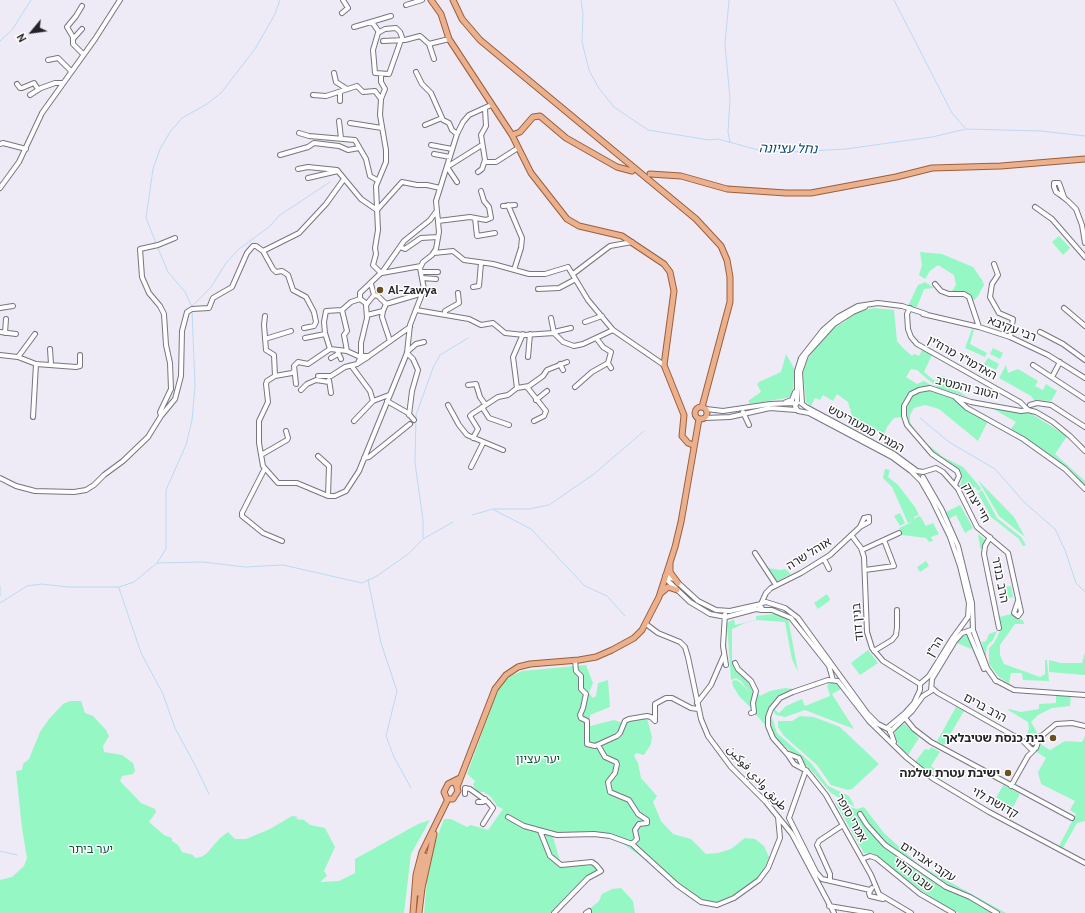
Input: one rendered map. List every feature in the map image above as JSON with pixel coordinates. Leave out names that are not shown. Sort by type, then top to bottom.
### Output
[{"type":"main road","points":[[453,0],[462,19],[480,40],[691,215],[721,246],[727,260],[730,277],[730,302],[704,408],[707,414],[705,418],[699,419],[694,415],[695,410],[698,407],[704,408]]},
{"type":"main road","points":[[432,1],[441,14],[449,39],[512,136],[536,180],[567,219],[579,226],[622,236],[664,264],[670,272],[674,291],[664,365],[684,415],[682,436],[688,443],[693,445]]},
{"type":"main road","points":[[512,136],[520,132],[533,117],[540,116],[566,138],[617,167],[632,171]]},
{"type":"main road","points":[[650,174],[680,176],[727,189],[811,193],[896,178],[932,168],[1002,166],[1085,159]]},
{"type":"main road","points":[[448,799],[453,799],[455,796],[457,786],[477,740],[495,689],[506,675],[518,667],[530,664],[596,657],[634,638],[646,624],[659,595],[681,522],[693,445],[699,419]]},
{"type":"main road","points":[[670,561],[670,572],[678,583]]},
{"type":"main road","points":[[659,595],[668,587],[677,590]]},
{"type":"main road","points":[[448,799],[444,792],[448,784],[460,778]]},
{"type":"main road","points":[[452,782],[457,786]]},
{"type":"main road","points":[[414,913],[424,860],[433,832],[448,799]]},
{"type":"main road","points":[[419,913],[427,861],[437,824]]},
{"type":"street","points":[[0,188],[14,170],[26,150],[37,121],[120,0]]},
{"type":"street","points":[[342,13],[348,8],[343,0]]},
{"type":"street","points":[[406,5],[422,0]]},
{"type":"street","points":[[74,39],[67,28],[82,6]]},
{"type":"street","points":[[354,26],[391,16]]},
{"type":"street","points":[[372,22],[379,32]]},
{"type":"street","points":[[396,28],[400,32],[402,40],[390,72],[381,74],[374,72],[373,53],[379,32],[396,28]]},
{"type":"street","points":[[82,29],[74,39],[73,44],[83,54]]},
{"type":"street","points":[[383,41],[402,40],[420,36],[429,44],[434,59]]},
{"type":"street","points":[[429,44],[449,39]]},
{"type":"street","points":[[48,60],[58,58],[71,71]]},
{"type":"street","points":[[416,72],[422,84],[431,93],[442,118],[450,124],[452,130],[457,134]]},
{"type":"street","points":[[334,73],[336,82],[347,89]]},
{"type":"street","points":[[381,74],[381,81],[385,89],[381,99],[380,115],[386,162],[377,180],[378,230],[375,248],[376,254],[373,265],[381,273]]},
{"type":"street","points":[[18,84],[22,88],[34,83],[38,89]]},
{"type":"street","points":[[30,96],[38,89],[55,83],[62,84]]},
{"type":"street","points":[[313,95],[324,96],[356,86],[363,92],[376,91],[381,99]]},
{"type":"street","points":[[340,92],[340,101]]},
{"type":"street","points":[[381,273],[396,269],[421,266],[434,253],[438,237],[436,201],[457,134],[463,122],[469,115],[492,105]]},
{"type":"street","points":[[478,172],[482,169],[485,160],[481,135],[486,126],[485,109]]},
{"type":"street","points":[[425,125],[442,118]]},
{"type":"street","points":[[339,121],[340,138]]},
{"type":"street","points":[[350,124],[382,128]]},
{"type":"street","points":[[299,133],[309,136],[355,140],[366,159],[370,176],[377,180]]},
{"type":"street","points":[[0,144],[3,143],[26,150]]},
{"type":"street","points":[[280,155],[308,147],[314,143],[339,146],[348,150],[359,148]]},
{"type":"street","points":[[431,145],[452,149]]},
{"type":"street","points":[[447,167],[482,145]]},
{"type":"street","points":[[485,160],[486,162],[496,162],[518,148]]},
{"type":"street","points":[[434,154],[450,157]]},
{"type":"street","points":[[447,167],[457,182]]},
{"type":"street","points":[[298,169],[328,168],[338,171],[361,199],[377,210]]},
{"type":"street","points":[[308,178],[338,171]]},
{"type":"street","points":[[264,252],[299,233],[326,204],[344,180]]},
{"type":"street","points":[[377,210],[402,182],[440,188]]},
{"type":"street","points":[[438,221],[467,217],[486,220],[491,218],[489,207],[485,202],[481,191]]},
{"type":"street","points":[[1064,197],[1076,209],[1082,225],[1085,242]]},
{"type":"street","points":[[514,270],[522,240],[505,206],[515,205]]},
{"type":"street","points":[[1036,207],[1052,220],[1085,257]]},
{"type":"street","points":[[360,299],[360,293],[372,284],[404,240],[430,220],[436,212]]},
{"type":"street","points":[[475,218],[477,236],[495,233]]},
{"type":"street","points":[[400,247],[406,249],[420,238],[438,237]]},
{"type":"street","points":[[160,416],[160,412],[171,389],[170,363],[166,345],[164,314],[160,306],[149,293],[142,277],[140,249],[158,245],[175,238]]},
{"type":"street","points":[[572,274],[610,246],[632,242]]},
{"type":"street","points":[[0,478],[16,486],[35,491],[74,492],[86,490],[123,461],[144,441],[160,416],[175,399],[181,376],[182,331],[187,312],[192,309],[209,308],[213,298],[232,288],[251,247],[256,246],[264,252],[273,269],[276,272],[285,273],[290,278],[293,290],[306,297],[315,314],[316,322],[314,326],[304,328]]},
{"type":"street","points":[[434,253],[453,251],[464,260],[540,274],[566,267],[569,268],[574,280],[613,330],[664,365]]},
{"type":"street","points":[[473,287],[479,286],[480,263]]},
{"type":"street","points":[[994,264],[998,276],[992,284],[990,297],[999,313],[1012,319],[1010,337]]},
{"type":"street","points":[[294,372],[275,376],[267,381],[266,384],[268,402],[259,421],[261,455],[264,470],[278,483],[297,483],[328,496],[335,496],[346,491],[364,458],[407,353],[410,340],[410,327],[423,293],[424,285],[421,266]]},
{"type":"street","points":[[421,272],[438,272]]},
{"type":"street","points":[[422,278],[436,279]]},
{"type":"street","points":[[538,288],[556,288],[574,280]]},
{"type":"street","points":[[351,373],[361,356],[361,343],[367,314],[367,304],[374,295],[372,284]]},
{"type":"street","points":[[935,284],[942,291],[949,294],[964,294],[969,297],[979,327]]},
{"type":"street","points":[[386,304],[423,293]]},
{"type":"street","points":[[445,315],[445,310],[459,304],[458,293]]},
{"type":"street","points":[[374,295],[378,296],[386,304]]},
{"type":"street","points":[[360,299],[367,304]]},
{"type":"street","points":[[360,299],[350,302],[342,310],[326,311],[324,322],[325,334],[330,348],[338,352],[347,351],[368,357]]},
{"type":"street","points":[[704,408],[723,411],[792,400],[795,395],[798,366],[803,354],[823,330],[838,318],[854,308],[872,304],[886,303],[910,310]]},
{"type":"street","points":[[386,304],[383,311],[383,320],[390,341]]},
{"type":"street","points":[[0,308],[13,306]]},
{"type":"street","points":[[797,382],[800,403],[803,408],[798,411],[795,408],[800,403],[800,378],[802,363],[809,351],[830,327],[852,312],[867,307],[885,306],[910,310]]},
{"type":"street","points":[[1064,308],[1085,326]]},
{"type":"street","points":[[342,310],[347,331],[344,335],[347,351]]},
{"type":"street","points":[[416,310],[472,320],[481,325],[493,323],[503,332],[530,334],[554,332],[571,328]]},
{"type":"street","name":"רבי עקיבא","points":[[910,310],[979,327],[1010,337],[1060,362],[1085,378]]},
{"type":"street","name":"האדמו\"ר מרוז'ין","points":[[910,310],[908,321],[909,333],[917,344],[1041,414],[1062,429],[1085,451]]},
{"type":"street","points":[[367,314],[383,311]]},
{"type":"street","points":[[265,316],[266,350],[274,355],[275,376]]},
{"type":"street","points":[[585,322],[602,316]]},
{"type":"street","points":[[551,318],[554,332],[563,342],[574,346],[596,339],[613,330]]},
{"type":"street","points":[[5,333],[6,319]]},
{"type":"street","points":[[316,322],[324,322]]},
{"type":"street","points":[[318,376],[331,376],[344,368],[355,365],[410,327]]},
{"type":"street","points":[[265,339],[290,331]]},
{"type":"street","points":[[0,332],[16,334]]},
{"type":"street","points":[[1040,332],[1063,344],[1085,360]]},
{"type":"street","points":[[18,357],[35,334]]},
{"type":"street","points":[[305,338],[325,334]]},
{"type":"street","points":[[517,388],[513,357],[523,334]]},
{"type":"street","points":[[528,357],[530,334]]},
{"type":"street","points":[[575,387],[592,372],[608,363],[611,352],[604,348],[596,339]]},
{"type":"street","points":[[407,353],[416,344],[424,342]]},
{"type":"street","points":[[296,384],[294,372],[296,364],[310,363],[330,348]]},
{"type":"street","points":[[50,349],[51,364]]},
{"type":"street","points":[[331,358],[338,352]]},
{"type":"street","points":[[338,352],[341,359]]},
{"type":"street","points":[[407,353],[413,359],[418,370],[409,415]]},
{"type":"street","points":[[0,355],[18,357],[36,364],[80,366],[80,355]]},
{"type":"street","points":[[473,438],[478,429],[470,416],[499,396],[508,395],[517,388],[528,387],[546,375],[546,371],[567,362]]},
{"type":"street","points":[[1052,377],[1060,362]]},
{"type":"street","points":[[608,363],[611,368]]},
{"type":"street","points":[[33,417],[36,364]]},
{"type":"street","points":[[560,364],[563,370]]},
{"type":"street","points":[[355,365],[370,391],[373,401]]},
{"type":"street","points":[[1033,365],[1085,399]]},
{"type":"street","points":[[331,376],[329,382],[331,393]]},
{"type":"street","points":[[300,390],[305,385],[314,381],[329,382]]},
{"type":"street","points":[[468,385],[476,384],[483,406],[489,418],[509,425]]},
{"type":"street","points":[[528,387],[546,413],[540,419],[534,421]]},
{"type":"street","name":"הטוב והמטיב","points":[[955,485],[959,476],[957,471],[937,458],[916,438],[905,420],[903,412],[906,401],[912,394],[919,390],[930,388],[972,402],[1023,411],[1030,407]]},
{"type":"street","points":[[536,400],[547,391]]},
{"type":"street","points":[[354,421],[373,401],[390,395]]},
{"type":"street","points":[[955,396],[967,408],[1028,442],[1065,468],[1085,489]]},
{"type":"street","points":[[387,401],[409,415],[414,420]]},
{"type":"street","points":[[776,403],[800,403]]},
{"type":"street","name":"המגיד ממעזריטש","points":[[800,403],[894,454],[921,474],[942,510],[961,554],[972,603],[972,624],[985,664],[996,681]]},
{"type":"street","points":[[1030,407],[1042,404],[1054,407],[1085,427]]},
{"type":"street","points":[[448,405],[462,430],[483,443],[503,450]]},
{"type":"street","points":[[742,408],[748,425]]},
{"type":"street","name":"המגיד ממעזריטש","points":[[705,418],[724,418],[770,408],[809,413],[892,457],[911,471],[925,488],[938,512],[957,555],[968,603],[968,617],[964,623]]},
{"type":"street","points":[[364,458],[369,457],[410,424]]},
{"type":"street","points":[[261,455],[287,440],[288,438],[286,431]]},
{"type":"street","points":[[471,467],[483,443]]},
{"type":"street","points":[[318,456],[329,466],[328,496]]},
{"type":"street","name":"חיי יצחק","points":[[921,474],[932,468],[938,468],[955,485],[975,524],[1006,550],[1009,556],[1018,601],[1018,609]]},
{"type":"street","points":[[264,470],[242,516],[262,533],[282,541]]},
{"type":"street","points":[[917,478],[921,474]]},
{"type":"street","name":"אוהל שרה","points":[[762,604],[766,593],[776,585],[801,574],[824,559],[852,536],[860,527]]},
{"type":"street","points":[[862,550],[899,533]]},
{"type":"street","name":"בנין דוד","points":[[852,536],[862,550],[865,570],[867,632],[874,651],[886,663],[920,684]]},
{"type":"street","name":"הרב בנדר","points":[[990,538],[985,546],[984,557],[999,628]]},
{"type":"street","points":[[865,570],[894,566],[884,540]]},
{"type":"street","points":[[755,553],[776,585]]},
{"type":"street","points":[[824,559],[829,569]]},
{"type":"street","points":[[665,576],[678,583],[702,604],[716,610],[725,611],[762,604],[765,610]]},
{"type":"street","points":[[665,576],[666,580],[700,609],[714,616],[724,617],[756,610],[765,610],[778,612],[791,618],[826,662],[833,678],[842,685],[869,721],[882,733],[888,730],[910,709],[920,690],[920,684]]},
{"type":"street","points":[[765,610],[769,608],[766,593]]},
{"type":"street","name":"קדושת לוי","points":[[762,604],[767,603],[784,608],[796,615],[872,719],[888,730],[901,752]]},
{"type":"street","points":[[874,651],[892,640],[896,635],[898,627],[897,610]]},
{"type":"street","points":[[725,611],[724,655],[726,665]]},
{"type":"street","points":[[972,624],[964,623],[963,629],[968,631],[974,641],[982,666],[996,681],[1014,690],[1085,695]]},
{"type":"street","name":"הר\"ן","points":[[920,684],[929,676],[964,623]]},
{"type":"street","name":"طريق وادي فوکين","points":[[646,624],[658,633],[677,640],[685,647],[698,709],[705,730],[716,748],[736,773],[759,795],[800,846],[829,906],[834,913]]},
{"type":"street","name":"הר\"ן","points":[[888,730],[904,718],[930,690],[932,679],[955,641],[962,632],[968,631],[972,624]]},
{"type":"street","points":[[697,703],[711,685],[719,671],[724,655]]},
{"type":"street","points":[[575,660],[576,671],[581,676],[581,689],[586,694],[580,714],[581,718],[587,721],[586,742],[590,746],[598,745],[617,736],[626,720],[647,716],[655,720],[655,704],[666,698],[672,698],[691,708],[698,709]]},
{"type":"street","points":[[735,663],[738,669],[751,681],[756,691],[753,703],[754,712],[751,713]]},
{"type":"street","points":[[833,678],[834,673],[838,674]]},
{"type":"street","points":[[838,674],[824,682],[784,696],[770,709],[768,720],[770,732],[775,741],[787,753],[796,766],[805,770],[789,818],[818,876],[822,879],[870,891],[877,891],[885,899],[911,913]]},
{"type":"street","points":[[920,690],[930,690],[929,681],[924,680]]},
{"type":"street","name":"הרב ברים","points":[[930,690],[938,693],[1032,746]]},
{"type":"street","points":[[904,718],[914,729],[931,742],[1072,818]]},
{"type":"street","points":[[1011,786],[1032,746],[1040,736],[1060,723],[1072,723],[1085,726]]},
{"type":"street","points":[[886,737],[888,730]]},
{"type":"street","name":"קדושת לוי","points":[[882,733],[923,771],[952,791],[1085,863]]},
{"type":"street","points":[[598,745],[605,757],[616,762],[617,764],[615,773],[608,782],[610,792],[629,800],[638,814],[648,820],[647,823],[639,824],[635,830],[638,839],[632,844]]},
{"type":"street","points":[[787,753],[797,757],[793,762]]},
{"type":"street","name":"אמרי סופר","points":[[797,757],[805,770],[826,795],[874,880],[877,891]]},
{"type":"street","points":[[796,766],[801,762]]},
{"type":"street","points":[[465,794],[465,788],[470,789],[485,799],[493,810],[483,824]]},
{"type":"street","points":[[478,802],[483,802],[485,799]]},
{"type":"street","name":"עקבי אבירים","points":[[860,814],[870,829],[885,845],[946,887],[970,897],[997,913]]},
{"type":"street","points":[[508,817],[524,826],[557,835],[594,834],[610,836],[632,844],[677,885],[701,902],[721,904],[732,900],[759,880],[768,868],[780,838],[778,817]]},
{"type":"street","points":[[830,880],[829,872],[817,845],[818,841],[843,825]]},
{"type":"street","points":[[540,831],[550,856],[561,865],[592,862],[601,870],[588,878],[554,913]]},
{"type":"street","name":"שבט הלוי","points":[[862,859],[870,856],[876,858],[920,894],[953,913]]},
{"type":"street","points":[[870,891],[874,880]]},
{"type":"street","points":[[870,891],[874,897],[885,899]]},
{"type":"street","points":[[874,897],[877,891]]},
{"type":"street","points":[[829,906],[871,913]]},
{"type":"street","points":[[586,913],[588,911],[589,913]]},
{"type":"green space","points":[[1059,236],[1070,248],[1063,255],[1052,242]]},
{"type":"green space","points":[[920,252],[942,254],[973,267],[984,285],[978,296],[973,301],[967,293],[952,291],[956,285],[954,275],[938,265],[930,271],[925,279],[919,275],[922,265]]},
{"type":"green space","points":[[925,282],[934,288],[924,289],[917,307],[908,306],[918,285]]},
{"type":"green space","points":[[873,308],[894,310],[897,341],[912,356],[914,354],[919,356],[922,350],[932,355],[924,372],[935,381],[943,376],[960,384],[958,391],[968,397],[938,388],[917,370],[911,369],[906,377],[917,384],[924,381],[934,387],[918,388],[906,397],[902,404],[902,417],[894,418],[887,427],[884,435],[866,425],[858,430],[856,429],[848,402],[837,394],[833,401],[823,395],[820,400],[815,398],[811,406],[806,402],[803,372],[808,358],[831,329],[844,322],[853,314]]},
{"type":"green space","points":[[972,329],[974,330],[970,344],[987,353],[985,357],[965,348]]},
{"type":"green space","points":[[993,348],[1003,353],[1000,359],[990,354]]},
{"type":"green space","points":[[786,354],[795,370],[792,397],[750,404],[748,401],[761,392],[757,384],[781,372]]},
{"type":"green space","points":[[988,358],[999,364],[996,370],[984,364]]},
{"type":"green space","points":[[1006,365],[1008,373],[1018,369],[1038,381],[1035,386],[1043,390],[1046,384],[1057,391],[1051,401],[1034,400],[1031,396],[999,378]]},
{"type":"green space","points":[[928,390],[936,391],[953,398],[963,408],[988,421],[978,441],[939,409],[925,405],[914,408],[910,415],[910,422],[917,435],[910,427],[906,410],[912,396],[918,392]]},
{"type":"green space","points":[[988,406],[1021,413],[1030,413],[1067,436],[1055,454],[1085,481],[1085,486],[1067,468],[1011,429],[1016,422]]},
{"type":"green space","points":[[926,445],[930,446],[943,457],[963,467],[981,488],[980,491],[975,487],[964,492],[960,486],[962,478],[959,470],[939,458]]},
{"type":"green space","points":[[885,469],[890,470],[888,477],[898,485],[915,507],[919,515],[914,517],[915,521],[915,518],[920,516],[926,526],[933,523],[939,534],[931,537],[933,541],[929,542],[926,538],[902,535],[899,528],[914,521],[908,523],[892,487],[883,478]]},
{"type":"green space","points":[[978,480],[1014,517],[1025,537],[999,516]]},
{"type":"green space","points":[[982,490],[997,518],[1021,537],[1026,545],[1023,546],[1019,539],[991,517],[978,493]]},
{"type":"green space","points":[[960,505],[973,528],[965,533],[956,515],[949,519],[946,512]]},
{"type":"green space","points":[[900,513],[905,523],[900,526],[894,516]]},
{"type":"green space","points":[[978,534],[985,540],[982,550],[980,547]]},
{"type":"green space","points":[[926,561],[929,566],[920,572],[917,567]]},
{"type":"green space","points":[[768,568],[780,570],[785,569],[791,574],[777,581]]},
{"type":"green space","points":[[1011,586],[1013,597],[1005,599],[1003,587]]},
{"type":"green space","points":[[827,594],[830,599],[829,601],[818,609],[814,603]]},
{"type":"green space","points":[[774,614],[788,618],[798,672],[792,659],[785,622],[757,620],[745,623],[732,629],[732,660],[760,696],[770,691],[785,688],[793,689],[775,699],[772,704],[771,714],[777,733],[811,763],[828,786],[849,796],[855,807],[831,793],[811,770],[778,740],[739,696],[733,686],[732,681],[736,680],[740,682],[750,693],[741,681],[736,678],[731,680],[727,623],[734,619],[735,625],[756,620],[756,616]]},
{"type":"green space","points":[[1012,614],[1017,619],[1023,620],[1024,624],[1015,624],[1000,645],[1000,655],[1004,664],[1040,677],[1045,674],[1045,660],[1047,660],[1049,681],[1023,680],[1022,673],[1011,673],[1009,684],[999,677],[989,664],[989,648],[994,643],[1001,629],[999,617]]},
{"type":"green space","points":[[997,631],[993,640],[987,646],[985,662],[982,642],[986,641],[989,634]]},
{"type":"green space","points":[[966,634],[969,636],[972,647],[971,649],[957,643],[963,635]]},
{"type":"green space","points":[[868,650],[878,663],[860,675],[851,663]]},
{"type":"green space","points":[[1085,652],[1085,675],[1049,672],[1049,660],[1061,663],[1082,663]]},
{"type":"green space","name":"יער עציון","points":[[586,665],[593,683],[589,693],[593,698],[596,696],[598,683],[608,680],[610,707],[590,715],[590,726],[614,720],[623,723],[647,718],[652,737],[651,744],[644,755],[636,753],[634,756],[638,763],[641,778],[657,796],[653,802],[661,821],[673,834],[691,839],[706,854],[718,853],[731,849],[745,838],[755,839],[764,846],[769,857],[761,876],[725,903],[702,904],[675,886],[639,855],[619,841],[592,835],[553,837],[560,861],[566,863],[569,867],[593,865],[597,873],[553,913],[424,913],[428,871],[434,845],[444,819],[451,819],[467,827],[471,825],[488,830],[503,809],[497,806],[491,797],[484,792],[477,792],[473,785],[475,781],[467,774],[501,685],[511,676],[522,671]]},
{"type":"green space","points":[[835,681],[841,689],[832,694],[854,729],[805,710],[785,717],[776,715],[774,712],[774,709],[779,713],[786,706],[802,699],[805,706],[830,696],[827,685]]},
{"type":"green space","points":[[1056,696],[1071,696],[1070,706],[1052,708],[1038,715],[1031,722],[1038,734],[1032,742],[1024,739],[1029,729],[1028,722],[1008,710],[1021,712],[1039,709],[1039,704],[1056,703]]},
{"type":"green space","name":"יער ביתר","points":[[70,701],[81,701],[85,713],[93,716],[106,730],[109,736],[103,746],[104,752],[122,755],[133,763],[135,771],[133,774],[122,776],[120,781],[141,803],[155,809],[156,812],[149,822],[164,835],[172,838],[172,841],[178,845],[182,852],[193,855],[195,858],[201,857],[207,853],[220,838],[228,832],[235,839],[246,839],[270,829],[292,816],[298,817],[296,819],[304,820],[310,825],[325,828],[335,847],[324,871],[327,876],[320,882],[339,881],[355,873],[355,859],[418,824],[430,820],[411,854],[404,913],[0,913],[0,880],[12,877],[24,866],[27,858],[16,771],[22,770],[23,764],[29,759],[40,732],[49,719],[63,704]]},
{"type":"green space","points":[[956,707],[964,711],[944,745],[937,741]]},
{"type":"green space","points":[[800,716],[814,717],[840,727],[879,764],[852,789],[848,790],[831,785],[817,765],[784,736],[778,727],[778,721],[792,721]]},
{"type":"green space","points":[[905,724],[919,738],[908,755],[902,750],[895,738],[895,730],[900,725]]},
{"type":"green space","points":[[1085,736],[1085,821],[1077,823],[1063,848],[1059,846],[1076,814],[1070,810],[1075,801],[1041,784],[1038,772],[1046,758],[1035,751],[1039,743],[1050,750],[1065,741],[1082,742]]},
{"type":"green space","points":[[931,747],[940,752],[931,766],[935,769],[932,775],[915,762],[925,749],[929,750]]},
{"type":"green space","points":[[1003,785],[1020,794],[1011,811],[994,802]]},
{"type":"green space","points":[[835,802],[857,809],[864,807],[884,833],[919,865],[1006,913],[959,913],[936,901],[909,882],[879,857],[872,853],[864,853]]},
{"type":"green space","points":[[621,888],[633,901],[635,913],[585,913],[599,901],[602,894],[612,889]]},
{"type":"waterway","points":[[0,41],[12,30],[31,0]]},
{"type":"waterway","points":[[156,243],[146,218],[153,169],[160,149],[170,132],[182,118],[207,104],[221,93],[255,49],[275,14],[280,0]]},
{"type":"waterway","name":"נחל עציונה","points":[[581,0],[583,14],[582,42],[589,70],[598,87],[614,107],[648,130],[709,140],[718,139],[762,151],[792,152],[846,149],[932,137],[966,129],[1041,131],[1085,136]]},
{"type":"waterway","points":[[729,0],[725,44],[730,99],[728,132],[730,142]]},
{"type":"waterway","points":[[894,0],[952,113],[965,128]]},
{"type":"waterway","points":[[192,306],[211,287],[226,263],[239,249],[269,227],[280,215],[330,182]]},
{"type":"waterway","points":[[157,246],[168,272],[185,292],[192,307]]},
{"type":"waterway","points":[[0,603],[27,586],[41,584],[68,587],[119,587],[134,582],[157,563],[166,549],[166,490],[186,445],[192,420],[195,386],[192,310]]},
{"type":"waterway","points":[[423,538],[423,520],[415,463],[416,415],[433,368],[440,355],[468,338]]},
{"type":"waterway","points":[[920,418],[949,442],[995,469],[1025,503],[1055,529],[1065,550],[1076,583],[1085,592]]},
{"type":"waterway","points":[[472,515],[493,509],[529,509],[549,505],[594,474],[644,431]]},
{"type":"waterway","points":[[494,510],[531,529],[585,586],[607,596],[625,616]]},
{"type":"waterway","points":[[157,563],[203,562],[245,567],[283,565],[362,583],[377,576],[408,554],[423,539],[453,522]]},
{"type":"waterway","points":[[368,580],[381,643],[397,691],[386,736],[394,757],[411,788]]},
{"type":"waterway","points":[[0,586],[0,596]]},
{"type":"waterway","points":[[119,588],[141,653],[163,694],[175,728],[209,794]]},
{"type":"waterway","points":[[0,851],[17,855]]},
{"type":"place","name":"Al-Zawya","points":[[380,290]]},
{"type":"place","name":"בית כנסת שטיבלאך","points":[[1053,738]]},
{"type":"place","name":"ישיבת עטרת שלמה","points":[[1008,773]]}]
